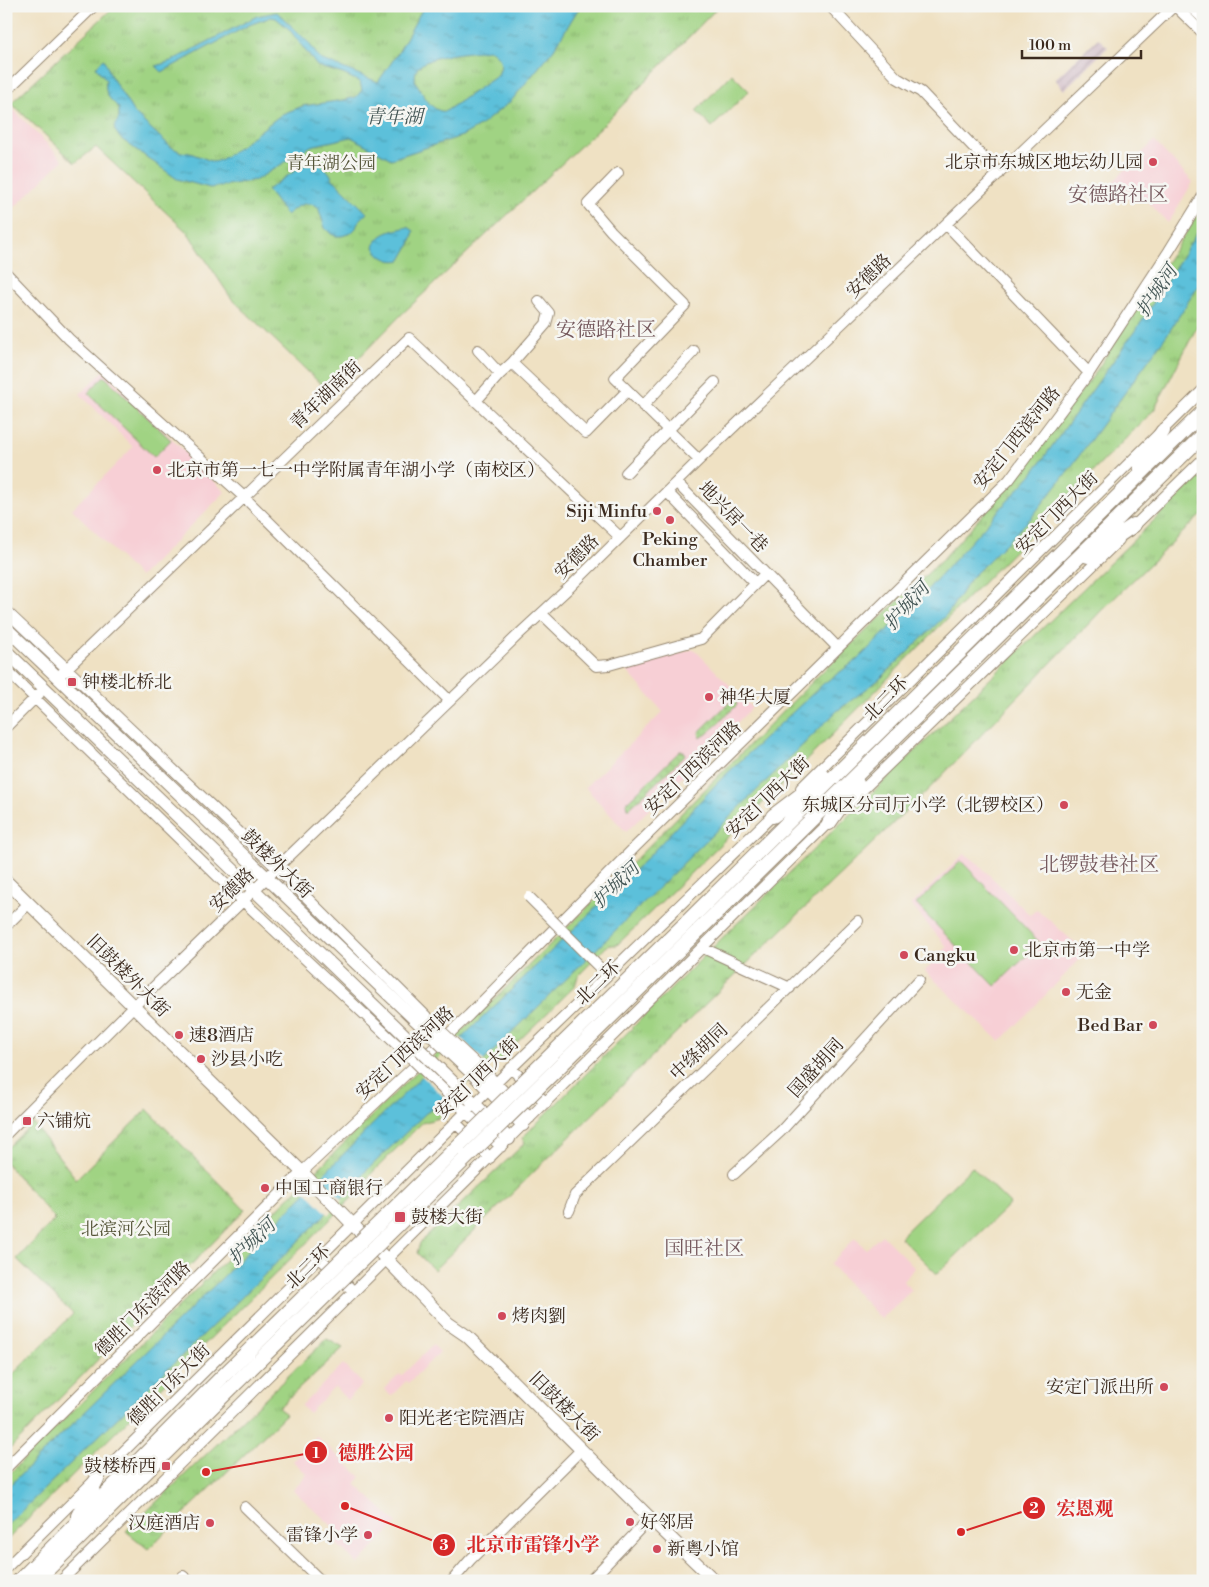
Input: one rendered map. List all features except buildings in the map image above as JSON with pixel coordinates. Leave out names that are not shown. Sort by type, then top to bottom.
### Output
[{"type":"highway","name":"北二环","points":[[36,1581],[227,1382],[1203,412]]},
{"type":"highway","points":[[1125,488],[1163,431]]},
{"type":"highway","name":"北二环","points":[[19,1581],[698,932],[1203,435]]},
{"type":"highway","points":[[1060,575],[1134,525]]},
{"type":"highway","points":[[773,816],[870,742]]},
{"type":"highway","points":[[829,823],[881,750]]},
{"type":"highway","points":[[73,1528],[97,1479]]},
{"type":"main road","points":[[1191,6],[1203,18]]},
{"type":"main road","name":"鼓楼外大街","points":[[6,628],[62,673],[266,879],[432,1029],[527,1122]]},
{"type":"main road","name":"鼓楼外大街","points":[[6,652],[254,891],[505,1143]]},
{"type":"main road","name":"旧鼓楼外大街","points":[[6,881],[353,1223]]},
{"type":"main road","name":"旧鼓楼大街","points":[[353,1223],[386,1260],[448,1323],[467,1336],[715,1581]]},
{"type":"street","points":[[6,91],[94,6]]},
{"type":"street","points":[[830,6],[897,78],[921,92],[999,174]]},
{"type":"street","points":[[1174,6],[1203,33]]},
{"type":"street","name":"安德路","points":[[6,1134],[133,1007],[1174,6]]},
{"type":"street","points":[[618,173],[588,204],[611,231],[684,305],[615,378],[700,460]]},
{"type":"street","name":"安定门西滨河路","points":[[302,1172],[469,1015],[636,846],[1009,480],[1089,373],[1203,196]]},
{"type":"street","points":[[946,224],[1089,373]]},
{"type":"street","points":[[6,273],[70,339],[244,497],[450,701]]},
{"type":"street","points":[[476,401],[546,324],[549,313],[539,301]]},
{"type":"street","name":"青年湖南街","points":[[62,673],[409,338],[620,537]]},
{"type":"street","points":[[478,350],[500,374]]},
{"type":"street","points":[[643,406],[694,351]]},
{"type":"street","points":[[512,363],[586,433],[628,391]]},
{"type":"street","points":[[626,473],[715,382]]},
{"type":"street","name":"安定门西大街","points":[[353,1223],[455,1122],[466,1103],[492,1086],[773,816],[1203,390]]},
{"type":"street","points":[[61,1581],[353,1291],[1203,458]]},
{"type":"street","name":"地兴居一巷","points":[[677,483],[838,648]]},
{"type":"street","name":"地兴居一巷","points":[[668,493],[755,583]]},
{"type":"street","points":[[542,614],[596,666],[609,665],[701,639],[765,574]]},
{"type":"street","name":"鼓楼外大街","points":[[6,611],[62,673],[277,868],[432,1029]]},
{"type":"street","name":"鼓楼外大街","points":[[6,670],[243,901],[412,1050]]},
{"type":"street","points":[[6,727],[45,688]]},
{"type":"street","points":[[529,897],[607,975]]},
{"type":"street","points":[[6,926],[29,903]]},
{"type":"street","name":"中绦胡同","points":[[569,1211],[575,1195],[858,921]]},
{"type":"street","points":[[703,948],[790,988]]},
{"type":"street","name":"国盛胡同","points":[[734,1174],[781,1131],[919,980]]},
{"type":"street","points":[[511,1068],[546,1103]]},
{"type":"street","points":[[455,1122],[490,1158]]},
{"type":"street","name":"德胜门东滨河路","points":[[6,1468],[302,1172]]},
{"type":"street","name":"德胜门东大街","points":[[6,1568],[353,1223]]},
{"type":"street","points":[[320,1257],[353,1291]]},
{"type":"street","points":[[452,1581],[470,1560],[581,1450]]},
{"type":"street","points":[[245,1507],[321,1581]]},
{"type":"street","points":[[590,1581],[650,1518]]},
{"type":"shaded area","points":[[1098,38],[1108,47],[1064,90],[1055,79]]},
{"type":"shaded area","points":[[8,104],[63,160],[6,216],[6,106]]},
{"type":"shaded area","name":"北京市东城区地坛幼儿园","points":[[1154,141],[1193,182],[1168,223],[1146,200],[1125,199],[1111,184]]},
{"type":"shaded area","name":"北京市第一七一中学附属青年湖小学（南校区）","points":[[104,371],[225,492],[140,577],[72,509],[133,447],[80,394]]},
{"type":"shaded area","points":[[694,649],[752,708],[626,832],[585,787],[663,712],[627,671],[632,667]]},
{"type":"shaded area","name":"北京市第一中学","points":[[964,854],[974,860],[1030,915],[1037,909],[1086,953],[1000,1042],[925,971],[947,947],[911,905]]},
{"type":"shaded area","points":[[882,1235],[915,1268],[903,1281],[912,1290],[881,1319],[830,1264],[855,1238],[866,1249]]},
{"type":"shaded area","points":[[433,1345],[440,1352],[408,1383],[406,1381],[391,1396],[384,1389],[400,1374],[401,1376]]},
{"type":"shaded area","points":[[343,1364],[363,1384],[347,1400],[335,1387],[309,1413],[301,1406]]},
{"type":"shaded area","points":[[316,1436],[361,1477],[355,1484],[397,1523],[358,1564],[327,1535],[333,1527],[293,1490],[307,1474],[293,1461]]},
{"type":"green space","name":"青年湖公园","points":[[115,6],[719,6],[604,124],[403,313],[327,390],[231,298],[188,233],[96,147],[75,163],[11,103]]},
{"type":"green space","points":[[732,74],[749,91],[712,127],[696,111]]},
{"type":"green space","points":[[1203,206],[1203,315],[1154,410],[821,746],[617,945],[608,945],[578,976],[575,986],[499,1060],[488,1063],[440,1111],[439,1118],[422,1123],[368,1177],[364,1186],[6,1541],[6,1477],[411,1077],[466,1027],[583,912],[820,674],[942,560],[1026,466],[1095,373]]},
{"type":"green space","points":[[104,376],[171,440],[154,457],[88,393]]},
{"type":"green space","points":[[1203,473],[1203,513],[1102,610],[929,789],[736,974],[434,1270],[417,1253],[420,1243],[525,1143],[522,1138],[721,939]]},
{"type":"green space","points":[[731,701],[735,701],[737,705],[707,734],[700,738],[699,732]]},
{"type":"green space","points":[[680,751],[684,751],[685,755],[630,808],[627,808],[626,803]]},
{"type":"green space","points":[[961,861],[1040,943],[995,986],[916,904]]},
{"type":"green space","name":"北滨河公园","points":[[147,1109],[245,1210],[6,1453],[6,1381],[73,1314],[17,1259],[55,1219],[6,1163],[6,1149],[33,1123],[76,1179]]},
{"type":"green space","points":[[972,1167],[1010,1204],[937,1274],[900,1237]]},
{"type":"green space","points":[[327,1339],[343,1348],[278,1408],[286,1414],[148,1549],[126,1531]]},
{"type":"water","name":"青年湖","points":[[424,6],[580,6],[554,49],[511,101],[481,125],[462,136],[391,159],[351,137],[311,146],[256,180],[210,188],[177,179],[120,138],[114,129],[119,117],[119,108],[108,96],[106,80],[96,67],[104,59],[111,76],[134,113],[171,147],[214,162],[238,148],[282,114],[303,106],[356,97],[362,90],[360,82],[343,74],[317,66],[289,29],[276,18],[271,17],[249,25],[162,72],[156,66],[171,61],[257,16],[277,12],[308,42],[320,59],[378,82],[398,53]],"holes":[[[490,50],[499,58],[501,65],[497,76],[446,111],[441,111],[431,105],[415,81],[417,69],[430,60],[462,53]]]},
{"type":"water","points":[[315,163],[323,167],[367,213],[351,233],[342,236],[331,234],[325,228],[318,207],[313,205],[301,205],[286,215],[267,190],[302,166]]},
{"type":"water","points":[[1203,223],[1203,278],[1169,332],[1071,467],[1031,518],[971,578],[948,613],[881,678],[837,711],[439,1105],[426,1113],[364,1173],[358,1182],[238,1301],[6,1526],[6,1489],[224,1276],[372,1125],[648,857],[719,781],[823,684],[857,660],[918,600],[1032,474],[1142,321]]},
{"type":"water","points":[[408,227],[414,231],[410,244],[401,260],[389,260],[376,251],[374,247],[376,242],[383,235]]},
{"type":"pier","points":[[460,1037],[485,1062],[447,1100],[421,1075]]},
{"type":"pier","points":[[320,1176],[343,1200],[329,1215],[305,1191]]},
{"type":"place","name":"北京市东城区地坛幼儿园","points":[[1153,162]]},
{"type":"place","name":"北京市第一七一中学附属青年湖小学（南校区）","points":[[157,470]]},
{"type":"place","name":"Siji Minfu","points":[[657,511]]},
{"type":"place","name":"Peking Chamber","points":[[670,520]]},
{"type":"place","name":"钟楼北桥北","points":[[72,682]]},
{"type":"place","name":"神华大厦","points":[[709,697]]},
{"type":"place","name":"东城区分司厅小学（北锣校区）","points":[[1064,805]]},
{"type":"place","name":"北京市第一中学","points":[[1014,950]]},
{"type":"place","name":"Cangku","points":[[904,955]]},
{"type":"place","name":"无金","points":[[1066,992]]},
{"type":"place","name":"Bed Bar","points":[[1153,1025]]},
{"type":"place","name":"速8酒店","points":[[179,1035]]},
{"type":"place","name":"沙县小吃","points":[[201,1059]]},
{"type":"place","name":"六铺炕","points":[[27,1121]]},
{"type":"place","name":"中国工商银行","points":[[265,1188]]},
{"type":"place","name":"鼓楼大街","points":[[400,1217]]},
{"type":"place","name":"烤肉劉","points":[[502,1316]]},
{"type":"place","name":"安定门派出所","points":[[1164,1387]]},
{"type":"place","name":"阳光老宅院酒店","points":[[389,1418]]},
{"type":"place","name":"鼓楼桥西","points":[[166,1466]]},
{"type":"place","name":"德胜公园","points":[[206,1472]]},
{"type":"place","name":"北京市雷锋小学","points":[[345,1506]]},
{"type":"place","name":"好邻居","points":[[630,1522]]},
{"type":"place","name":"汉庭酒店","points":[[210,1523]]},
{"type":"place","name":"宏恩观","points":[[961,1532]]},
{"type":"place","name":"雷锋小学","points":[[368,1535]]},
{"type":"place","name":"新粤小馆","points":[[657,1549]]},
{"type":"district","name":"安德路社区","points":[[1118,195]]},
{"type":"district","name":"安德路社区","points":[[606,330]]},
{"type":"district","name":"北锣鼓巷社区","points":[[1099,865]]},
{"type":"district","name":"国旺社区","points":[[704,1249]]},
{"type":"water label","name":"护城河","points":[[1157,291]]},
{"type":"water label","name":"护城河","points":[[907,606]]},
{"type":"water label","name":"护城河","points":[[616,885]]},
{"type":"water label","name":"护城河","points":[[252,1242]]}]
